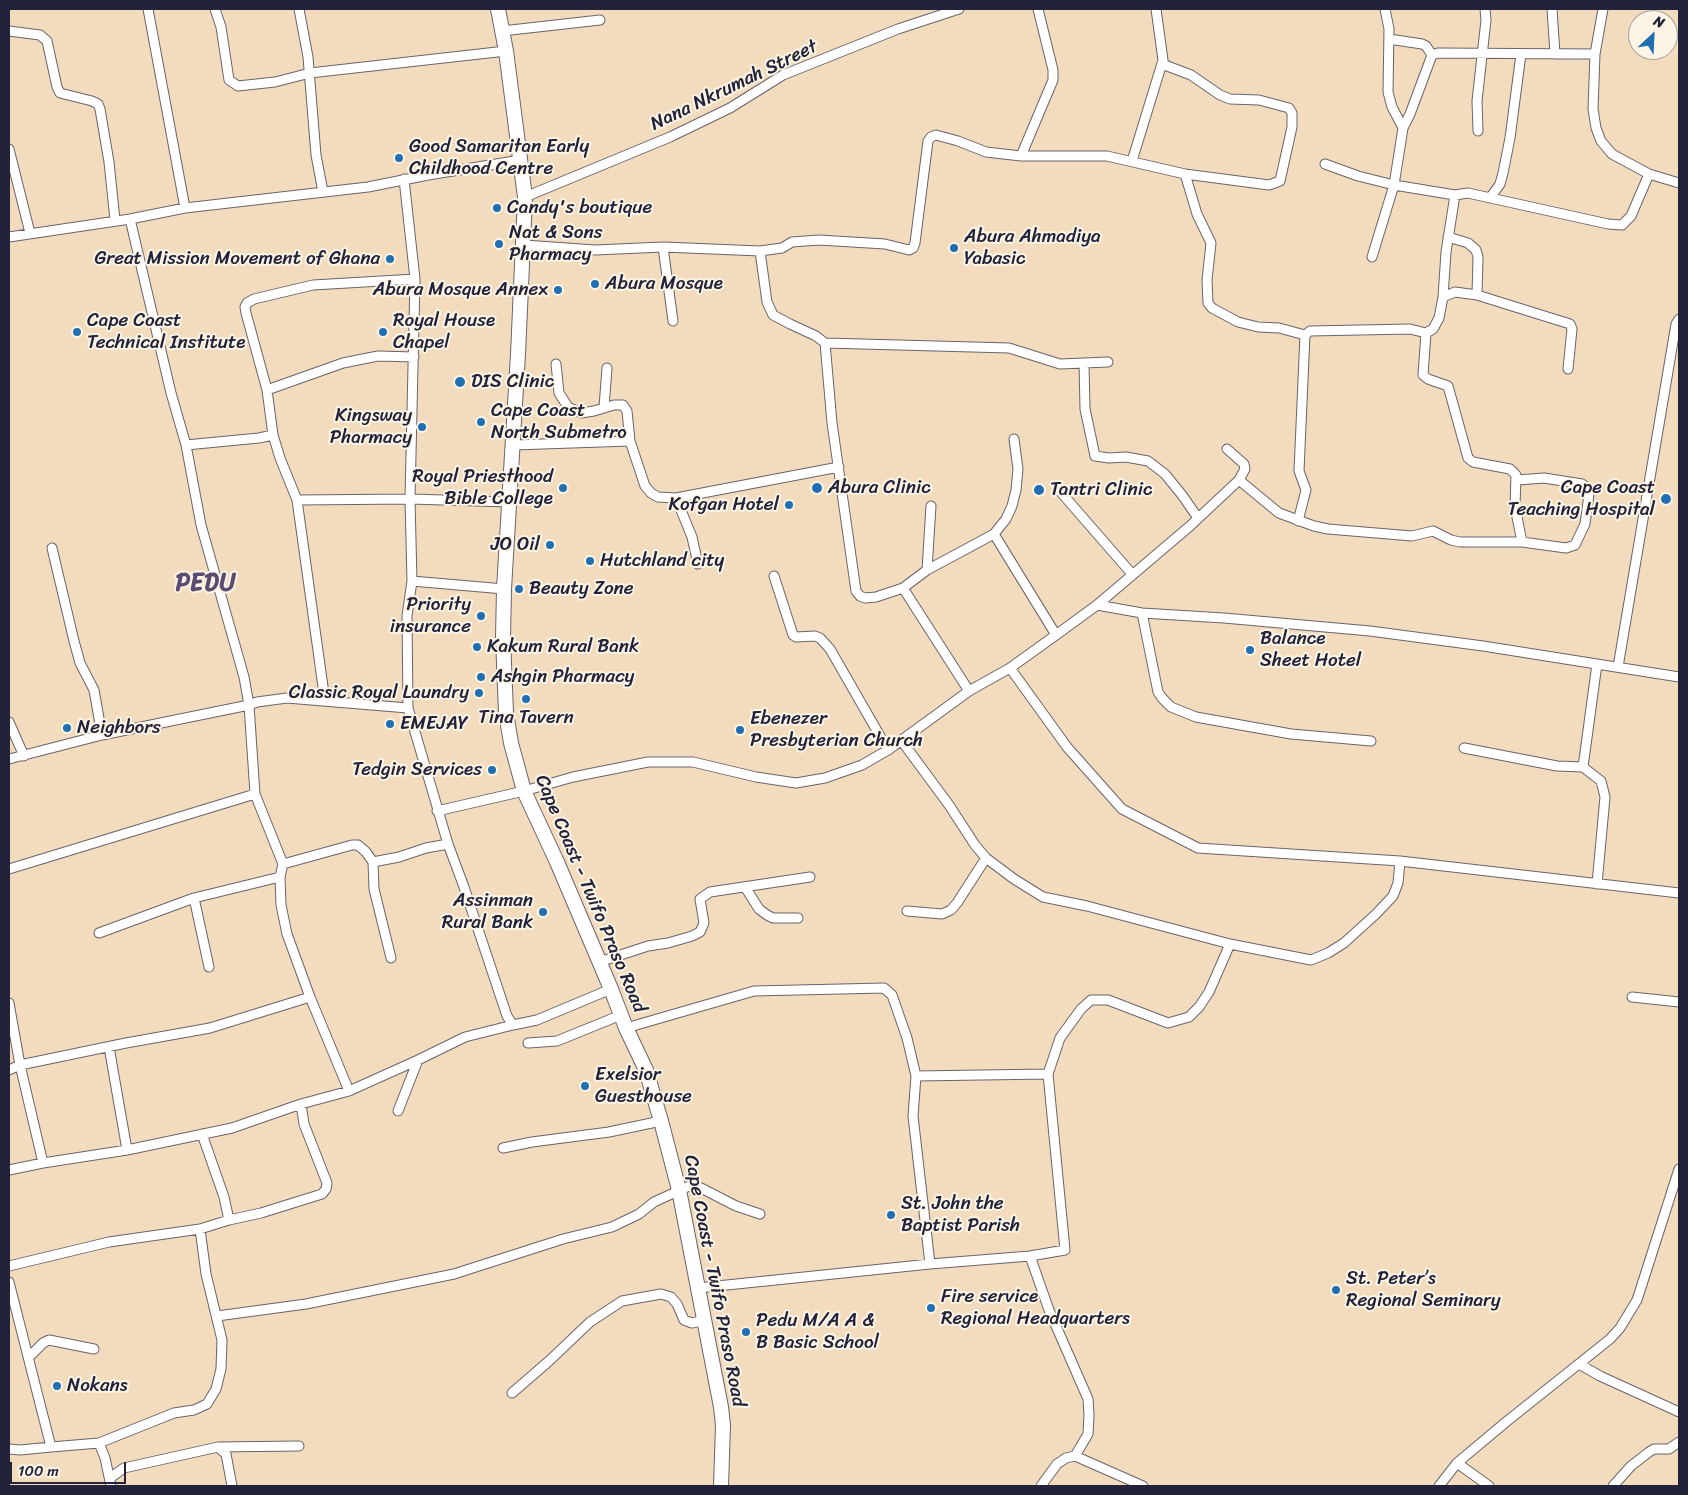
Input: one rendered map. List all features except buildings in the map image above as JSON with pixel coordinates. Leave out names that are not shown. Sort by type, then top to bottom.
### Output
[{"type":"main road","name":"Cape Coast - Twifo Praso Road","points":[[498,9],[506,51],[512,109],[525,197],[514,445],[504,589],[503,648],[506,713],[511,743],[524,792],[557,862],[626,1028],[646,1070],[661,1121],[680,1190],[722,1407],[721,1486]]},
{"type":"street","points":[[148,9],[185,208]]},
{"type":"street","points":[[215,9],[221,27],[229,80],[238,86],[275,82],[310,73],[506,51]]},
{"type":"street","points":[[299,9],[310,73],[316,154],[323,192]]},
{"type":"street","name":"Nana Nkrumah Street","points":[[525,197],[670,137],[730,108],[783,75],[898,29],[959,9]]},
{"type":"street","points":[[1022,156],[1053,80],[1053,70],[1038,9]]},
{"type":"street","points":[[1132,161],[1162,64],[1156,9]]},
{"type":"street","points":[[1385,9],[1389,39],[1388,92],[1392,107],[1403,128]]},
{"type":"street","points":[[1478,131],[1477,101],[1486,20],[1485,9]]},
{"type":"street","points":[[1552,9],[1556,54]]},
{"type":"street","points":[[1603,9],[1595,54],[1592,109],[1601,141],[1612,154],[1648,174],[1679,183]]},
{"type":"street","points":[[502,31],[600,20]]},
{"type":"street","points":[[9,31],[40,34],[47,41],[60,93],[98,104],[109,162],[115,220]]},
{"type":"street","points":[[1389,39],[1424,44],[1432,55]]},
{"type":"street","points":[[1432,55],[1438,53],[1595,54]]},
{"type":"street","points":[[1490,198],[1500,184],[1504,172],[1521,54]]},
{"type":"street","points":[[1372,257],[1394,185],[1403,128],[1432,55]]},
{"type":"street","points":[[524,245],[595,250],[663,247],[760,251],[782,248],[792,242],[818,240],[885,244],[909,250],[915,244],[928,141],[936,135],[986,152],[1022,156],[1107,156],[1185,174],[1269,185],[1277,184],[1282,176],[1292,127],[1292,113],[1288,108],[1259,100],[1230,99],[1220,95],[1191,75],[1162,64]]},
{"type":"street","points":[[9,149],[30,233]]},
{"type":"street","points":[[9,237],[130,219],[185,208],[368,187],[521,160]]},
{"type":"street","points":[[1325,164],[1358,176],[1394,185],[1455,195],[1468,193],[1608,224],[1622,225],[1631,216],[1648,174]]},
{"type":"street","points":[[1185,174],[1197,214],[1211,243],[1207,280],[1208,303],[1212,308],[1238,322],[1258,327],[1279,328],[1305,335]]},
{"type":"street","points":[[404,180],[415,279],[410,499],[412,581],[407,624],[408,708],[437,811],[507,1016],[513,1025]]},
{"type":"street","points":[[1455,195],[1448,237],[1443,297],[1436,325],[1426,333],[1423,375],[1428,379],[1448,386],[1470,461],[1510,470],[1516,475],[1516,507],[1522,542]]},
{"type":"street","points":[[130,219],[178,423],[186,445],[201,525],[244,677],[249,705],[255,794],[283,864],[280,877],[281,905],[287,934],[310,997],[349,1091]]},
{"type":"street","points":[[1448,237],[1468,243],[1476,250],[1478,257],[1477,296]]},
{"type":"street","points":[[663,247],[673,322]]},
{"type":"street","points":[[760,251],[767,302],[773,314],[816,336],[825,343],[1009,348],[1060,364],[1108,362]]},
{"type":"street","points":[[325,701],[297,500],[280,458],[274,435],[267,390],[245,307],[254,299],[312,285],[415,279]]},
{"type":"street","points":[[1443,297],[1455,292],[1477,296],[1570,324],[1572,329],[1568,369]]},
{"type":"street","points":[[1618,667],[1676,324],[1679,319]]},
{"type":"street","points":[[1298,521],[1306,490],[1299,471],[1305,335],[1310,331],[1410,329],[1426,333]]},
{"type":"street","points":[[825,343],[830,400],[856,591],[860,596],[865,598],[876,597],[902,588],[927,570],[994,534],[1006,519],[1016,490],[1018,469],[1014,440]]},
{"type":"street","points":[[267,390],[343,364],[378,356],[414,358]]},
{"type":"street","points":[[1084,363],[1086,409],[1095,456],[1133,458],[1148,461],[1164,474],[1198,518]]},
{"type":"street","points":[[556,364],[560,393],[568,408],[580,413],[614,405],[623,405],[627,411],[630,441],[645,486],[658,497],[676,498],[839,467]]},
{"type":"street","points":[[604,407],[607,368]]},
{"type":"street","points":[[186,445],[274,435]]},
{"type":"street","points":[[514,445],[630,441]]},
{"type":"street","points":[[437,811],[524,792],[573,777],[648,762],[693,762],[756,778],[796,782],[825,778],[862,765],[888,750],[969,691],[1010,668],[1097,605],[1198,518],[1239,480],[1245,466],[1227,449]]},
{"type":"street","points":[[1239,480],[1279,513],[1298,521],[1328,529],[1412,536],[1433,531],[1460,542],[1522,542],[1566,548],[1575,545],[1585,524],[1588,489],[1582,484],[1544,478],[1517,480]]},
{"type":"street","points":[[1058,489],[1132,574]]},
{"type":"street","points":[[676,498],[692,538],[698,564]]},
{"type":"street","points":[[297,500],[410,499],[510,502]]},
{"type":"street","points":[[927,570],[931,506]]},
{"type":"street","points":[[994,534],[1056,635]]},
{"type":"street","points":[[52,548],[80,663],[94,690],[102,735]]},
{"type":"street","points":[[774,576],[793,635],[796,637],[815,636],[820,638],[830,649],[888,750]]},
{"type":"street","points":[[412,581],[504,589]]},
{"type":"street","points":[[902,588],[969,691]]},
{"type":"street","points":[[1097,605],[1142,613],[1370,631],[1483,646],[1679,677]]},
{"type":"street","points":[[1142,613],[1158,692],[1171,707],[1196,717],[1291,734],[1371,740]]},
{"type":"street","points":[[1583,767],[1597,664]]},
{"type":"street","points":[[1010,668],[1067,746],[1122,809],[1198,848],[1400,861],[1679,892]]},
{"type":"street","points":[[9,759],[102,735],[275,699],[408,708]]},
{"type":"street","points":[[9,722],[24,756]]},
{"type":"street","points":[[901,740],[949,805],[975,845],[986,858],[1014,879],[1043,896],[1230,944],[1310,960],[1328,953],[1344,943],[1393,896],[1398,883],[1400,861]]},
{"type":"street","points":[[1464,748],[1557,766],[1583,767],[1601,781],[1605,797],[1597,884]]},
{"type":"street","points":[[9,869],[255,794]]},
{"type":"street","points":[[373,862],[448,844]]},
{"type":"street","points":[[283,864],[358,845],[373,862],[374,889],[391,958]]},
{"type":"street","points":[[907,911],[942,914],[951,910],[986,858]]},
{"type":"street","points":[[99,933],[194,898],[280,877]]},
{"type":"street","points":[[599,962],[648,946],[668,943],[692,936],[700,932],[704,923],[699,904],[703,896],[710,892],[810,877]]},
{"type":"street","points":[[745,887],[759,909],[767,915],[773,918],[798,918]]},
{"type":"street","points":[[194,898],[209,967]]},
{"type":"street","points":[[698,1288],[930,1264],[1030,1256],[1065,1250],[1048,1074],[1064,1030],[1091,1000],[1108,1000],[1168,1023],[1189,1017],[1199,1007],[1209,992],[1230,944]]},
{"type":"street","points":[[626,1028],[754,992],[884,988],[892,995],[907,1038],[916,1076],[912,1116],[930,1264]]},
{"type":"street","points":[[9,1170],[127,1150],[232,1128],[302,1104],[349,1091],[465,1037],[536,1020],[611,989]]},
{"type":"street","points":[[9,1070],[20,1065],[210,1028],[310,997]]},
{"type":"street","points":[[1632,998],[1679,1002]]},
{"type":"street","points":[[9,1003],[20,1065],[43,1163]]},
{"type":"street","points":[[528,1043],[557,1041],[621,1015]]},
{"type":"street","points":[[109,1047],[127,1150]]},
{"type":"street","points":[[398,1111],[418,1060]]},
{"type":"street","points":[[916,1076],[1048,1074]]},
{"type":"street","points":[[9,1266],[109,1242],[200,1229],[322,1194],[326,1190],[327,1184],[304,1124],[302,1104]]},
{"type":"street","points":[[503,1148],[532,1142],[609,1132],[661,1121]]},
{"type":"street","points":[[202,1134],[224,1198],[229,1220]]},
{"type":"street","points":[[1439,1486],[1457,1463],[1610,1339],[1620,1328],[1633,1307],[1658,1237],[1679,1168]]},
{"type":"street","points":[[217,1316],[306,1304],[454,1274],[562,1239],[612,1227],[639,1214],[654,1202],[689,1186],[701,1188],[736,1206],[760,1214]]},
{"type":"street","points":[[9,1449],[20,1450],[98,1443],[174,1413],[194,1410],[207,1404],[216,1388],[221,1369],[222,1340],[206,1274],[200,1229]]},
{"type":"street","points":[[1030,1256],[1049,1310],[1088,1399],[1090,1415],[1088,1434],[1075,1456]]},
{"type":"street","points":[[9,1282],[29,1357],[40,1411],[51,1447]]},
{"type":"street","points":[[512,1393],[550,1361],[590,1322],[622,1301],[660,1294],[671,1297],[677,1304],[684,1320],[692,1323],[705,1320]]},
{"type":"street","points":[[29,1357],[42,1344],[50,1340],[94,1349]]},
{"type":"street","points":[[1579,1364],[1600,1376],[1679,1412]]},
{"type":"street","points":[[1613,1486],[1631,1466],[1649,1452],[1654,1449],[1669,1449],[1679,1442]]},
{"type":"street","points":[[98,1443],[105,1458],[110,1482]]},
{"type":"street","points":[[110,1482],[124,1468],[218,1447],[299,1446]]},
{"type":"street","points":[[218,1447],[226,1454],[232,1486]]},
{"type":"street","points":[[1041,1486],[1057,1464],[1066,1458],[1075,1456],[1131,1484],[1143,1486]]},
{"type":"street","points":[[1457,1463],[1489,1486]]},
{"type":"place","name":"Good Samaritan Early Childhood Centre","points":[[399,158]]},
{"type":"place","name":"Candy's boutique","points":[[497,208]]},
{"type":"place","name":"Nat & Sons Pharmacy","points":[[499,244]]},
{"type":"place","name":"Abura Ahmadiya Yabasic","points":[[954,248]]},
{"type":"place","name":"Great Mission Movement of Ghana","points":[[390,259]]},
{"type":"place","name":"Abura Mosque","points":[[595,284]]},
{"type":"place","name":"Abura Mosque Annex","points":[[558,290]]},
{"type":"place","name":"Cape Coast Technical Institute","points":[[77,332]]},
{"type":"place","name":"Royal House Chapel","points":[[383,332]]},
{"type":"place","name":"DIS Clinic","points":[[460,382]]},
{"type":"place","name":"Cape Coast North Submetro","points":[[481,422]]},
{"type":"place","name":"Kingsway Pharmacy","points":[[422,427]]},
{"type":"place","name":"Royal Priesthood Bible College","points":[[563,488]]},
{"type":"place","name":"Abura Clinic","points":[[817,488]]},
{"type":"place","name":"Tantri Clinic","points":[[1039,490]]},
{"type":"place","name":"Cape Coast Teaching Hospital","points":[[1666,499]]},
{"type":"place","name":"Kofgan Hotel","points":[[789,505]]},
{"type":"place","name":"JO Oil","points":[[550,545]]},
{"type":"place","name":"Hutchland city","points":[[590,561]]},
{"type":"place","name":"Beauty Zone","points":[[519,589]]},
{"type":"place","name":"Priority insurance","points":[[481,616]]},
{"type":"place","name":"Kakum Rural Bank","points":[[477,647]]},
{"type":"place","name":"Balance Sheet Hotel","points":[[1250,650]]},
{"type":"place","name":"Ashgin Pharmacy","points":[[481,677]]},
{"type":"place","name":"Classic Royal Laundry","points":[[479,693]]},
{"type":"place","name":"Tina Tavern","points":[[526,699]]},
{"type":"place","name":"EMEJAY","points":[[390,724]]},
{"type":"place","name":"Neighbors","points":[[67,728]]},
{"type":"place","name":"Ebenezer Presbyterian Church","points":[[740,730]]},
{"type":"place","name":"Tedgin Services","points":[[492,770]]},
{"type":"place","name":"Assinman Rural Bank","points":[[543,912]]},
{"type":"place","name":"Exelsior Guesthouse","points":[[585,1086]]},
{"type":"place","name":"St. John the Baptist Parish","points":[[891,1215]]},
{"type":"place","name":"St. Peter’s Regional Seminary","points":[[1336,1290]]},
{"type":"place","name":"Fire service Regional Headquarters","points":[[931,1308]]},
{"type":"place","name":"Pedu M/A A & B Basic School","points":[[746,1332]]},
{"type":"place","name":"Nokans","points":[[57,1386]]},
{"type":"district","name":"PEDU","points":[[206,584]]}]
